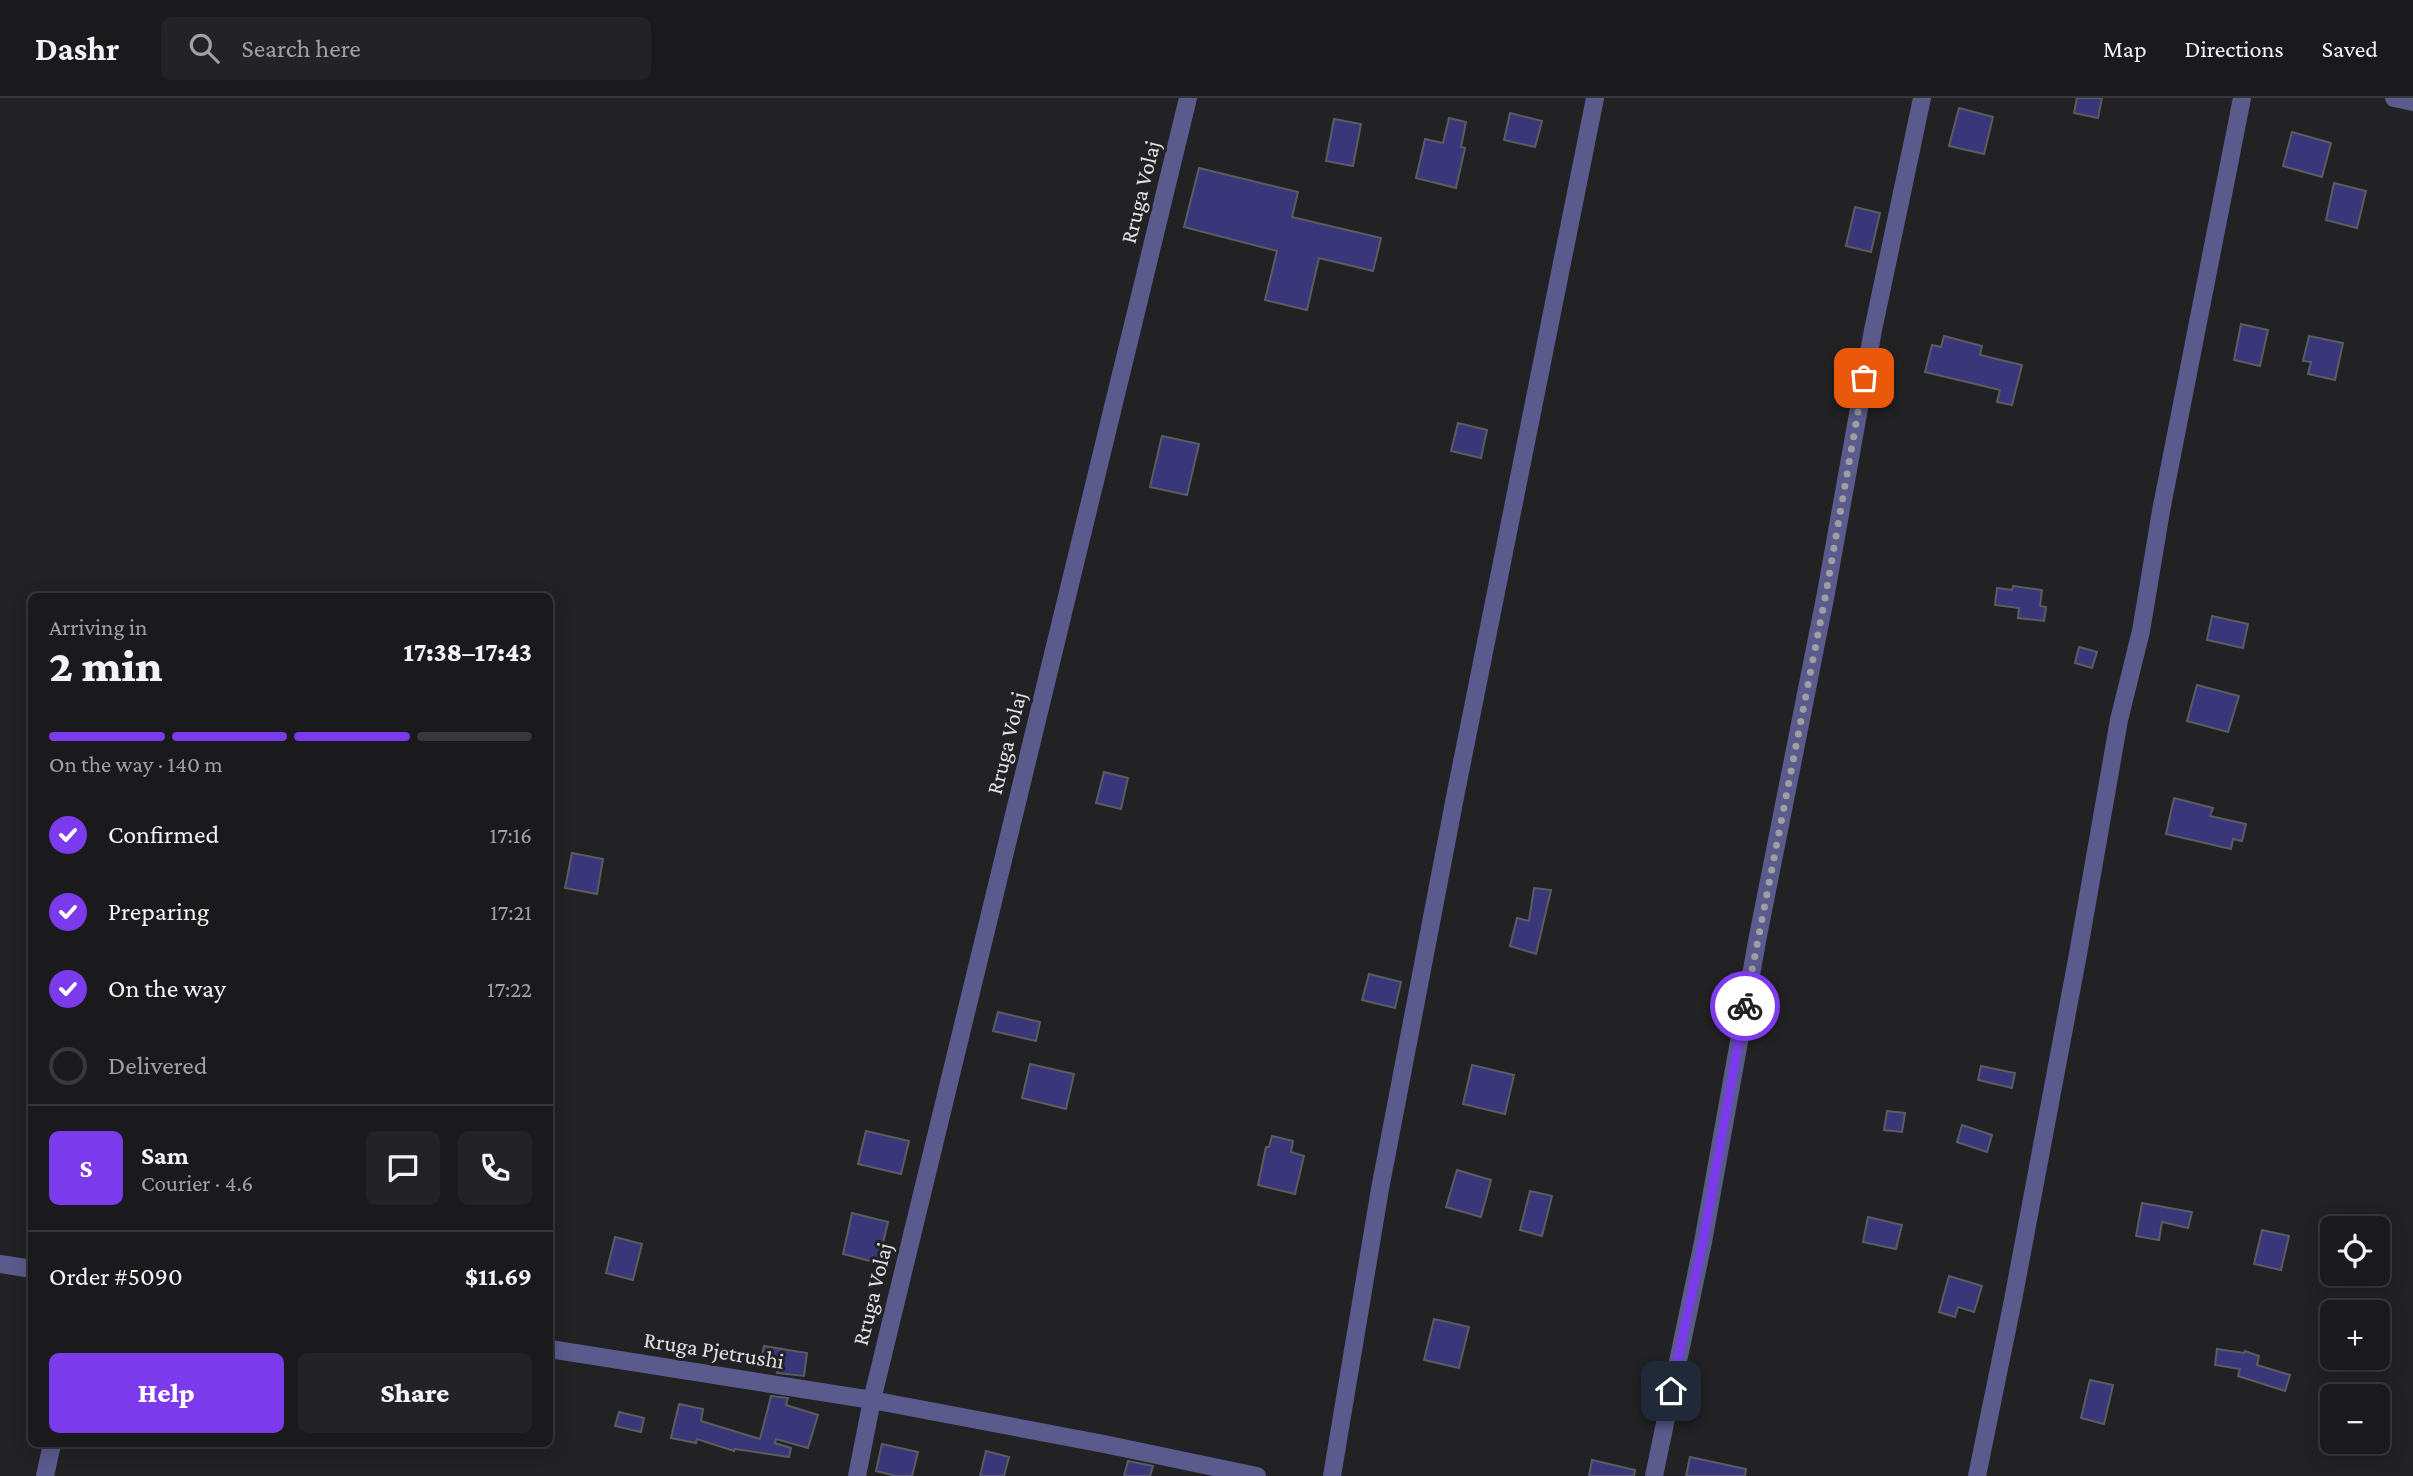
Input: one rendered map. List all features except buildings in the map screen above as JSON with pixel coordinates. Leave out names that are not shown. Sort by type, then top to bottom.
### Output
[{"type":"street","name":"Rruga Volaj","points":[[857,1476],[872,1400],[1188,98]]},
{"type":"street","points":[[1332,1476],[1382,1175],[1595,98]]},
{"type":"street","points":[[1654,1476],[1703,1241],[1755,949],[1828,580],[1872,330],[1922,98]]},
{"type":"street","points":[[1977,1476],[2078,954],[2119,720],[2141,631],[2161,511],[2242,98]]},
{"type":"street","points":[[2394,98],[2413,102]]},
{"type":"street","points":[[0,1264],[28,1268]]},
{"type":"street","name":"Rruga Pjetrushi","points":[[553,1349],[872,1400],[1256,1476]]},
{"type":"street","points":[[45,1476],[51,1447]]},
{"type":"way so far","points":[[1745,1006],[1826,593],[1864,378]]},
{"type":"route","points":[[1671,1391],[1703,1241],[1745,1006]]}]
